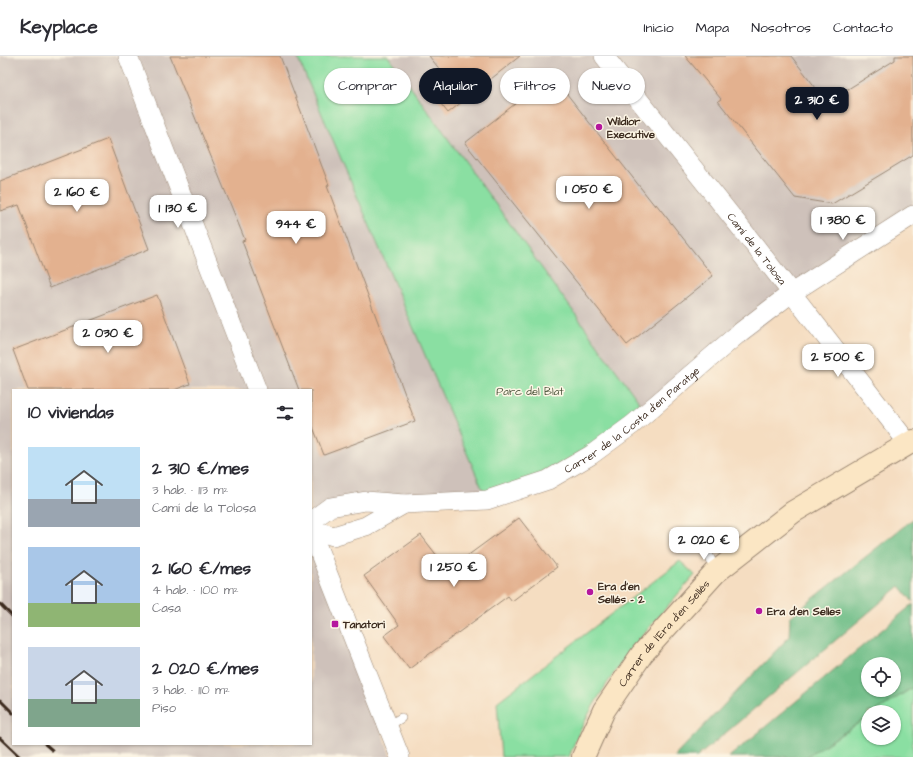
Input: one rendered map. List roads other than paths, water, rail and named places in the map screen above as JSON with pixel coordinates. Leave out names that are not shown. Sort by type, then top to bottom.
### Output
[{"type":"street","points":[[128,56],[257,389]]},
{"type":"street","name":"Camí de la Tolosa","points":[[604,56],[752,242],[790,294],[910,444]]},
{"type":"street","name":"Carrer de la Costa d'en Paratge","points":[[312,520],[330,507],[366,501],[404,504],[487,500],[548,480],[591,455],[632,425],[738,334],[790,294],[913,215]]},
{"type":"street","name":"Carrer de l'Era d'en Sellés","points":[[583,757],[604,710],[642,654],[716,572],[793,512],[910,444]]},
{"type":"street","points":[[312,530],[333,536],[366,526],[404,504]]},
{"type":"street","points":[[312,532],[395,722],[400,757]]},
{"type":"lane","points":[[706,548],[716,572]]},
{"type":"railway","points":[[0,604],[12,616]]},
{"type":"railway","points":[[0,700],[12,712]]},
{"type":"railway","points":[[0,738],[20,757]]},
{"type":"railway","points":[[46,745],[52,750]]},
{"type":"place","name":"Wildior Executive","points":[[599,127]]},
{"type":"place","name":"Era d'en Sellés - 2","points":[[590,592]]},
{"type":"place","name":"Era d'en Selles","points":[[759,611]]},
{"type":"place","name":"Tanatori","points":[[335,624]]},
{"type":"park label","name":"Parc del Blat","points":[[530,391]]}]
